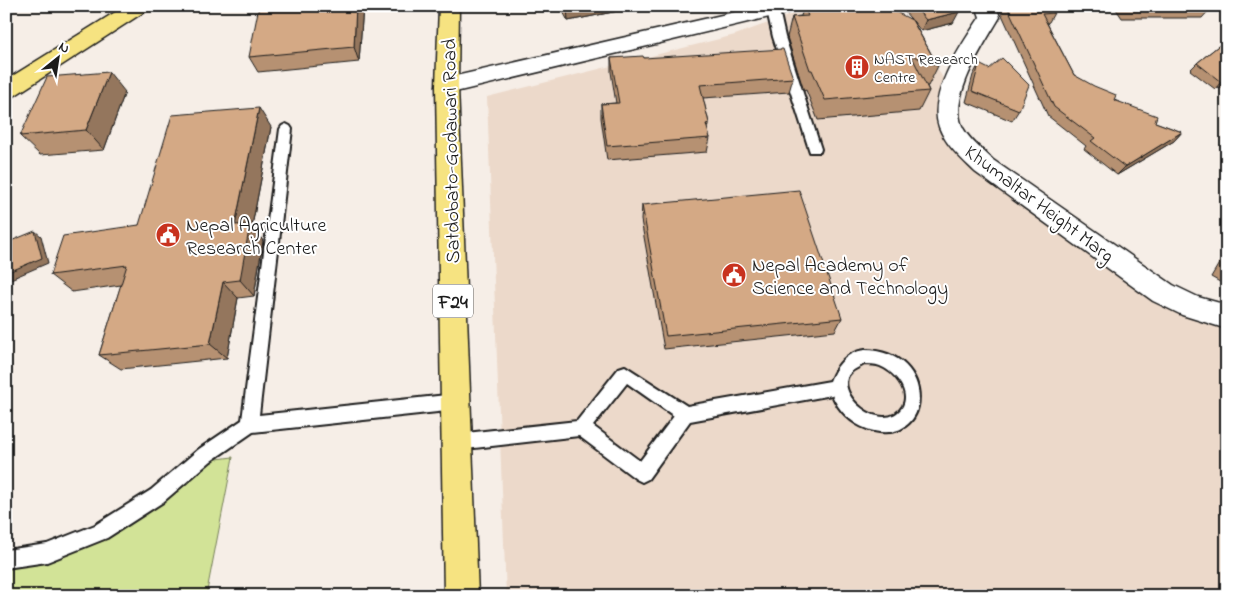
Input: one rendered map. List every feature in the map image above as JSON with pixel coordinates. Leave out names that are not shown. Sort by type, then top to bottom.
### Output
[{"type":"main road","points":[[6,91],[140,6]]},
{"type":"main road","name":"Satdobato-Godawari Road","points":[[449,6],[447,86],[461,596]]},
{"type":"street","name":"Khumaltar Height Marg","points":[[986,6],[990,18],[966,53],[952,89],[949,124],[960,143],[984,166],[1162,293],[1192,307],[1227,317]]},
{"type":"street","points":[[447,86],[782,8]]},
{"type":"lane","points":[[782,8],[779,37],[815,149]]},
{"type":"lane","points":[[250,424],[286,129]]},
{"type":"lane","points":[[862,357],[885,360],[896,367],[911,386],[912,398],[910,408],[905,417],[895,423],[883,425],[870,423],[848,409],[837,387],[838,376],[843,367],[851,361],[862,357]]},
{"type":"lane","points":[[581,428],[625,373],[685,414]]},
{"type":"lane","points":[[457,442],[581,428],[642,473],[685,414],[837,387]]},
{"type":"lane","points":[[6,559],[47,553],[101,532],[156,496],[205,455],[250,424],[456,402]]},
{"type":"shaded area","points":[[824,6],[889,6],[929,52],[947,86],[939,129],[959,153],[1227,327],[1227,596],[506,596],[487,97],[735,35],[804,10]]},
{"type":"green space","points":[[233,457],[206,596],[6,596],[6,565],[46,556],[201,461]]},
{"type":"building","points":[[259,6],[356,6],[354,47],[249,57]]},
{"type":"building","name":"NAST Research Centre","points":[[804,6],[884,6],[912,20],[938,66],[911,55],[929,91],[825,100],[812,70],[810,70],[792,17],[808,16]]},
{"type":"building","points":[[914,6],[953,6],[959,12],[926,20]]},
{"type":"building","points":[[1007,6],[1050,6],[1054,13],[1042,14],[1074,75],[1116,95],[1114,100],[1157,116],[1155,122],[1182,132],[1125,167],[1091,141],[1095,138],[1054,107]]},
{"type":"building","points":[[1211,6],[1211,8],[1129,7]]},
{"type":"building","points":[[1227,39],[1227,81],[1221,82],[1197,63]]},
{"type":"building","points":[[783,49],[793,78],[700,85],[709,123],[706,124],[710,138],[607,146],[601,104],[619,103],[611,58],[643,56],[644,58]]},
{"type":"building","points":[[1002,58],[1029,85],[1019,110],[972,91],[979,64],[989,69]]},
{"type":"building","points":[[109,72],[86,130],[20,136],[47,77]]},
{"type":"building","points":[[259,108],[235,225],[250,224],[240,280],[223,282],[210,344],[99,355],[127,265],[50,275],[63,236],[139,225],[172,115]]},
{"type":"building","name":"Nepal Academy of Science and Technology","points":[[799,190],[842,318],[666,336],[642,205]]},
{"type":"building","points":[[35,231],[42,258],[6,273],[6,243]]},
{"type":"building","points":[[1227,261],[1227,273],[1222,270]]},
{"type":"place","name":"NAST Research Centre","points":[[857,67]]},
{"type":"place","name":"Nepal Agriculture Research Center","points":[[168,235]]},
{"type":"place","name":"Nepal Academy of Science and Technology","points":[[734,275]]}]
